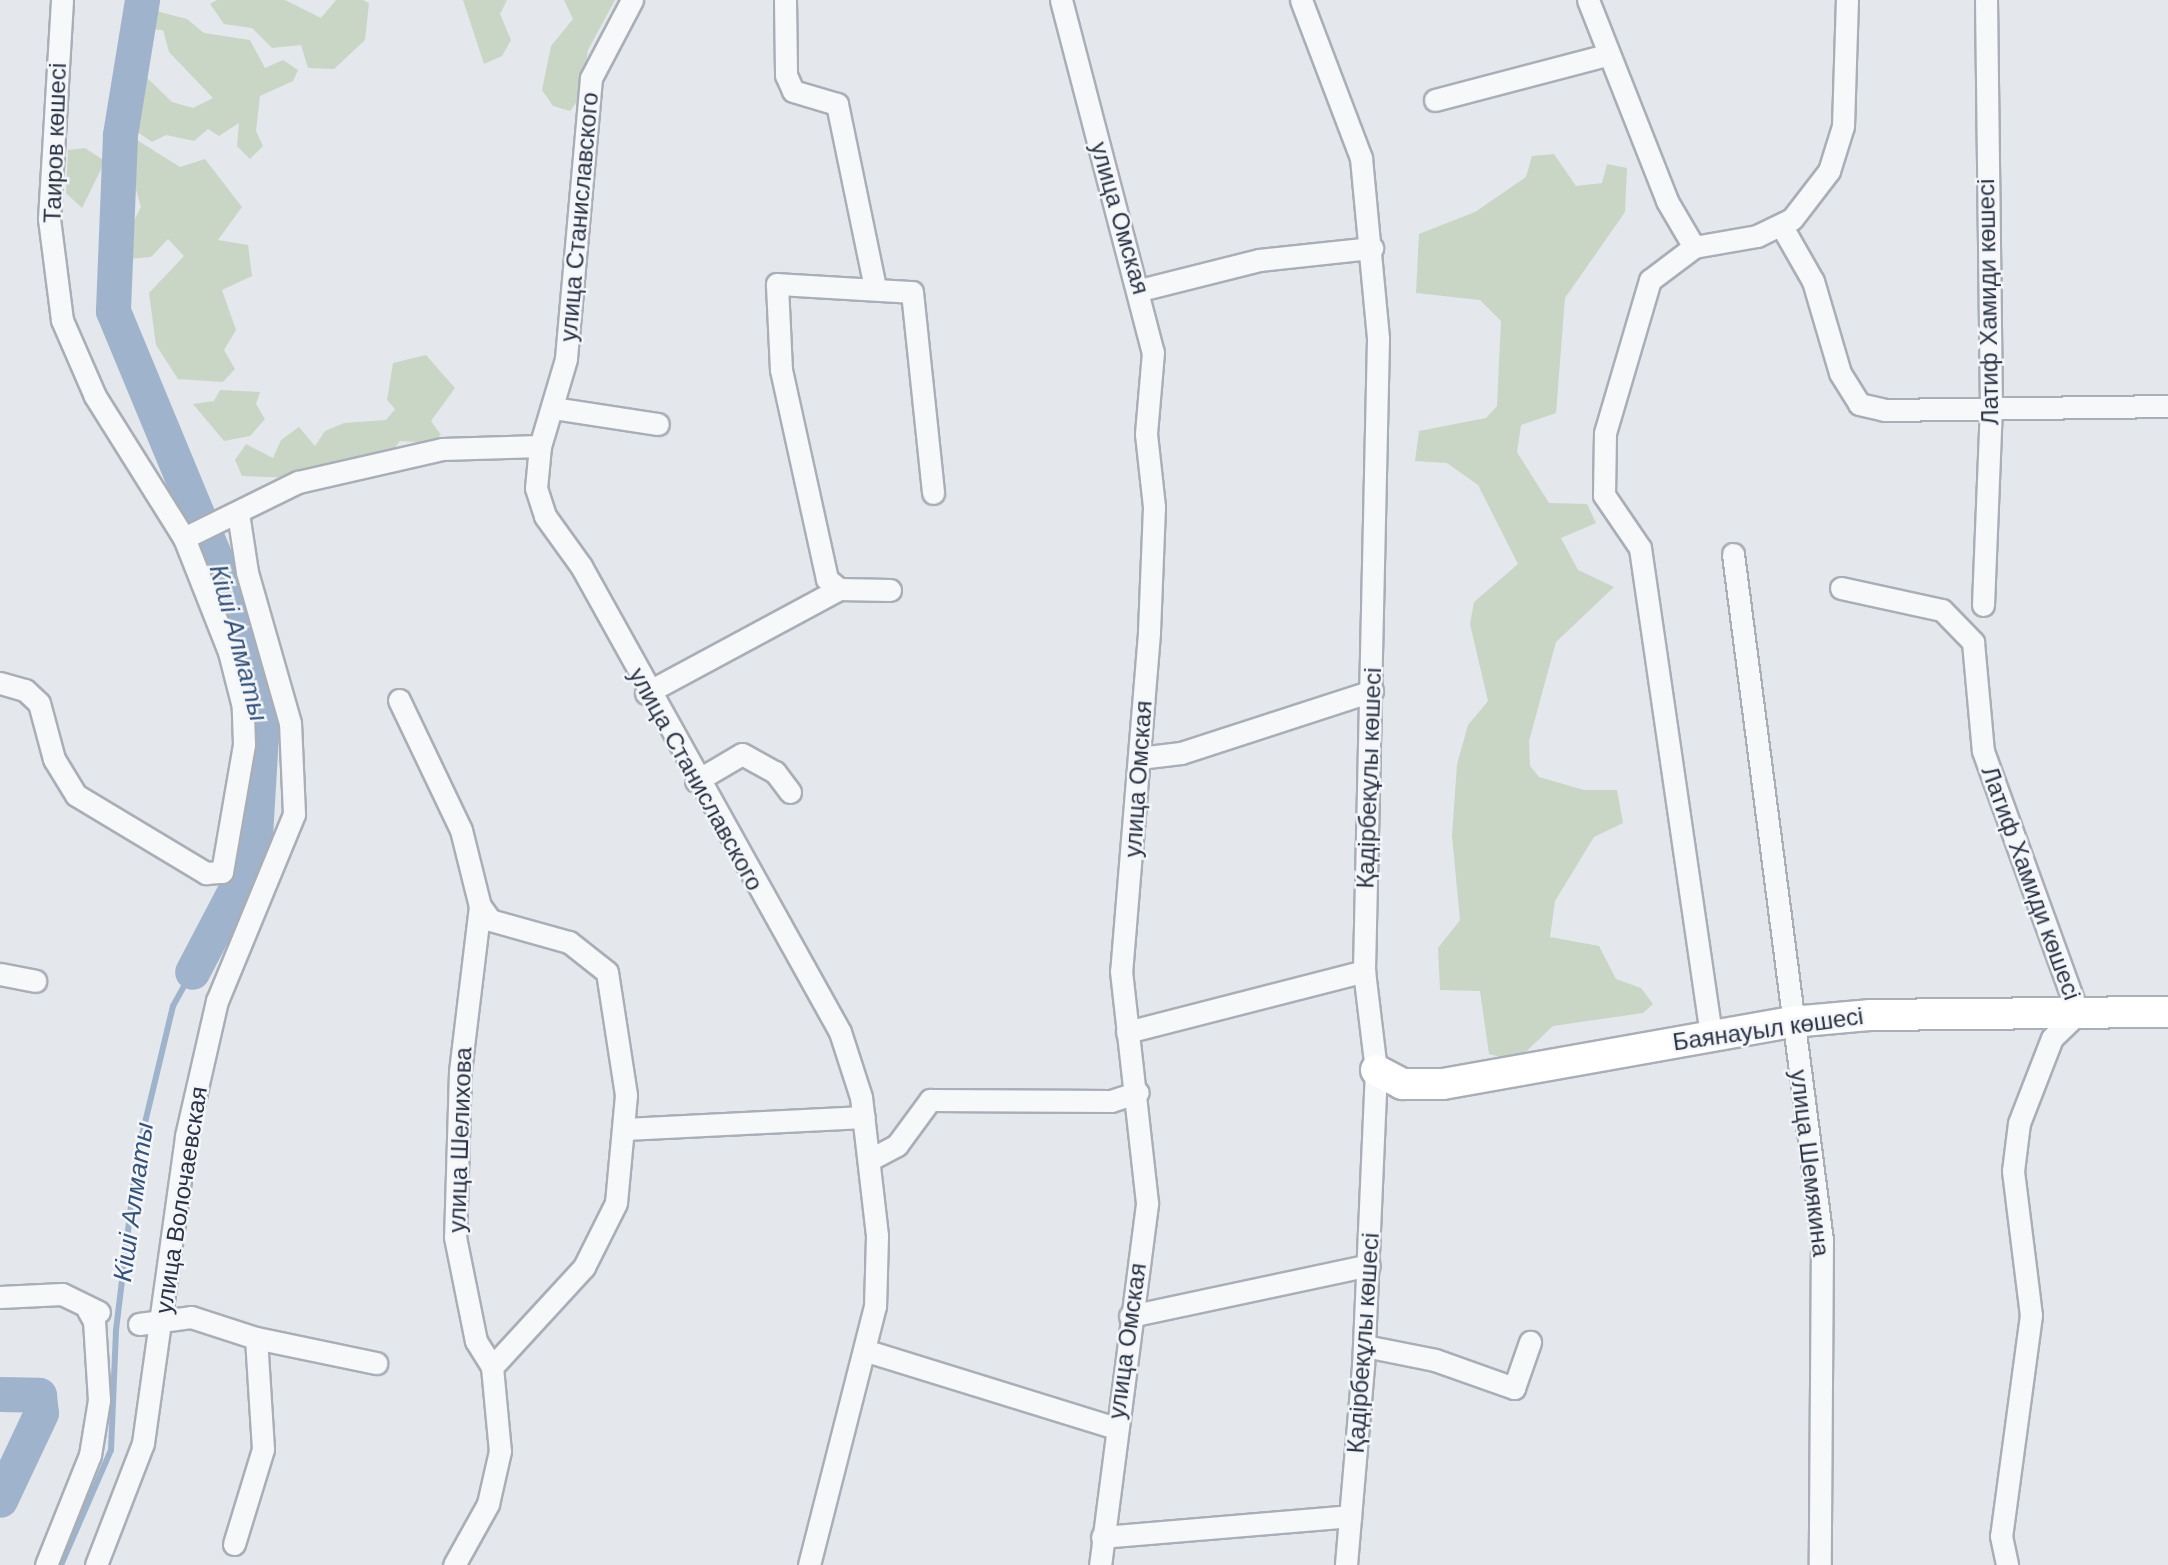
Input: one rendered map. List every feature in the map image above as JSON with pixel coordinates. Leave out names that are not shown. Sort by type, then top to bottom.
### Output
[{"type":"street","name":"Таиров көшесі","points":[[62,0],[49,219],[62,320],[95,396],[166,510],[197,532]]},
{"type":"street","name":"улица Станиславского","points":[[632,0],[591,78],[566,359],[540,446],[536,488],[545,516],[581,566],[646,693],[840,1032],[864,1117],[877,1237],[867,1351],[809,1565]]},
{"type":"street","points":[[785,0],[786,75],[793,91],[837,104],[875,287]]},
{"type":"street","name":"улица Омская","points":[[1061,0],[1140,290],[1153,352],[1146,434],[1154,507],[1139,758],[1122,932],[1127,1032],[1138,1092],[1147,1204],[1115,1428],[1100,1565]]},
{"type":"street","name":"Қадірбекұлы көшесі","points":[[1301,0],[1361,158],[1372,248],[1378,339],[1364,971],[1376,1070],[1369,1265],[1346,1565]]},
{"type":"street","points":[[1588,0],[1606,55],[1667,201],[1694,247]]},
{"type":"street","points":[[1710,1034],[1640,548],[1604,495],[1608,420],[1650,280],[1694,247],[1757,236],[1781,225],[1829,171],[1843,127],[1847,0]]},
{"type":"street","name":"Латиф Хамиди көшесі","points":[[1983,605],[1991,408],[1986,0]]},
{"type":"street","points":[[1436,100],[1606,55]]},
{"type":"street","points":[[1781,225],[1813,281],[1840,373],[1859,404],[1884,410],[2168,406]]},
{"type":"street","points":[[1140,290],[1259,260],[1372,248]]},
{"type":"street","points":[[839,589],[827,579],[790,422],[773,291],[777,284],[875,287],[912,292],[917,307],[933,493]]},
{"type":"street","points":[[553,408],[658,424]]},
{"type":"street","points":[[0,683],[25,690],[39,703],[54,759],[76,795],[206,873],[222,872],[239,801],[243,707],[197,532],[238,513],[277,488],[394,458],[540,446]]},
{"type":"street","name":"улица Волочаевская","points":[[96,1565],[142,1443],[186,1136],[217,1001],[294,814],[290,723],[247,572],[238,513]]},
{"type":"street","name":"улица Шемякина","points":[[1733,554],[1824,1274],[1820,1565]]},
{"type":"street","name":"Латиф Хамиди көшесі","points":[[1841,588],[1942,610],[1973,642],[1983,751],[2078,1013],[2052,1038],[2017,1135],[2013,1171],[2031,1315],[2001,1536],[2007,1565]]},
{"type":"street","points":[[646,693],[839,589],[890,590]]},
{"type":"street","points":[[1139,758],[1181,754],[1372,691]]},
{"type":"street","name":"улица Шелихова","points":[[399,700],[461,830],[480,906],[460,1072],[456,1237],[476,1341],[492,1367],[500,1451],[488,1504],[454,1565]]},
{"type":"street","points":[[696,781],[742,754],[775,772],[790,792]]},
{"type":"street","points":[[480,906],[490,920],[581,947],[607,972],[619,1021],[625,1129],[616,1203],[584,1267],[492,1367]]},
{"type":"street","points":[[1127,1032],[1364,971]]},
{"type":"street","points":[[0,974],[35,981]]},
{"type":"street","name":"Баянауыл көшесі","points":[[1376,1070],[1402,1084],[1444,1084],[1710,1034],[1793,1022],[2168,1012]]},
{"type":"street","points":[[869,1160],[897,1145],[930,1100],[1111,1101],[1138,1092]]},
{"type":"street","points":[[625,1129],[864,1117]]},
{"type":"street","points":[[1130,1316],[1369,1265]]},
{"type":"street","points":[[0,1297],[62,1294],[93,1311],[99,1400],[90,1455],[46,1565]]},
{"type":"street","points":[[139,1324],[162,1318],[191,1317],[256,1338],[376,1363]]},
{"type":"street","points":[[234,1544],[263,1449],[256,1338]]},
{"type":"street","points":[[1364,1346],[1435,1360],[1514,1388],[1530,1342]]},
{"type":"street","points":[[867,1351],[1115,1428]]},
{"type":"street","points":[[1102,1537],[1350,1516]]},
{"type":"green space","points":[[217,0],[285,0],[321,18],[336,0],[363,0],[369,3],[365,40],[334,69],[308,68],[301,45],[272,48],[252,28],[224,24],[210,4]]},
{"type":"green space","points":[[463,0],[507,0],[500,14],[511,40],[502,56],[484,64]]},
{"type":"green space","points":[[564,0],[615,0],[588,50],[581,96],[570,111],[553,106],[542,90],[551,46],[573,19]]},
{"type":"green space","points":[[152,10],[187,19],[204,33],[250,40],[265,68],[283,60],[298,70],[293,81],[260,96],[256,131],[263,146],[250,159],[237,146],[239,123],[219,136],[208,129],[194,141],[166,135],[152,142],[136,131],[142,73],[172,102],[193,108],[213,98],[169,52],[163,30],[149,29]]},
{"type":"green space","points":[[137,140],[180,167],[205,159],[242,207],[218,240],[248,245],[252,276],[222,290],[236,330],[224,350],[235,369],[223,382],[178,379],[156,345],[149,293],[184,256],[168,239],[151,257],[129,259],[125,238],[141,207],[129,166]]},
{"type":"green space","points":[[85,148],[105,161],[82,208],[66,193],[68,150]]},
{"type":"green space","points":[[1554,154],[1576,186],[1602,183],[1607,164],[1627,168],[1625,212],[1565,298],[1556,413],[1521,425],[1517,452],[1549,503],[1587,504],[1596,523],[1561,538],[1578,570],[1614,587],[1556,642],[1529,741],[1530,766],[1539,777],[1584,790],[1617,790],[1623,823],[1594,837],[1555,901],[1550,937],[1599,946],[1616,979],[1641,988],[1653,1004],[1643,1013],[1553,1026],[1516,1061],[1489,1054],[1480,991],[1440,990],[1438,948],[1460,920],[1452,836],[1457,764],[1468,725],[1488,701],[1470,624],[1474,602],[1518,564],[1478,485],[1447,463],[1415,461],[1419,431],[1486,418],[1497,406],[1501,321],[1480,300],[1416,293],[1419,234],[1475,212],[1526,177],[1532,156]]},
{"type":"green space","points":[[426,355],[455,388],[431,421],[441,435],[429,443],[400,441],[380,466],[328,479],[242,476],[235,460],[246,444],[273,458],[281,440],[299,427],[315,446],[325,431],[344,423],[386,420],[395,409],[387,400],[393,363]]},
{"type":"green space","points":[[220,390],[260,392],[256,404],[265,419],[250,436],[224,441],[193,404],[214,401]]},
{"type":"waterway","name":"Кіші Алматы","points":[[142,0],[120,135],[113,311],[216,560],[262,718],[254,854],[192,972]]},
{"type":"waterway","name":"Кіші Алматы","points":[[61,1565],[111,1450],[116,1330],[137,1156],[173,1006],[192,972]]},
{"type":"waterway","points":[[0,1394],[39,1395],[41,1413],[0,1500]]}]
